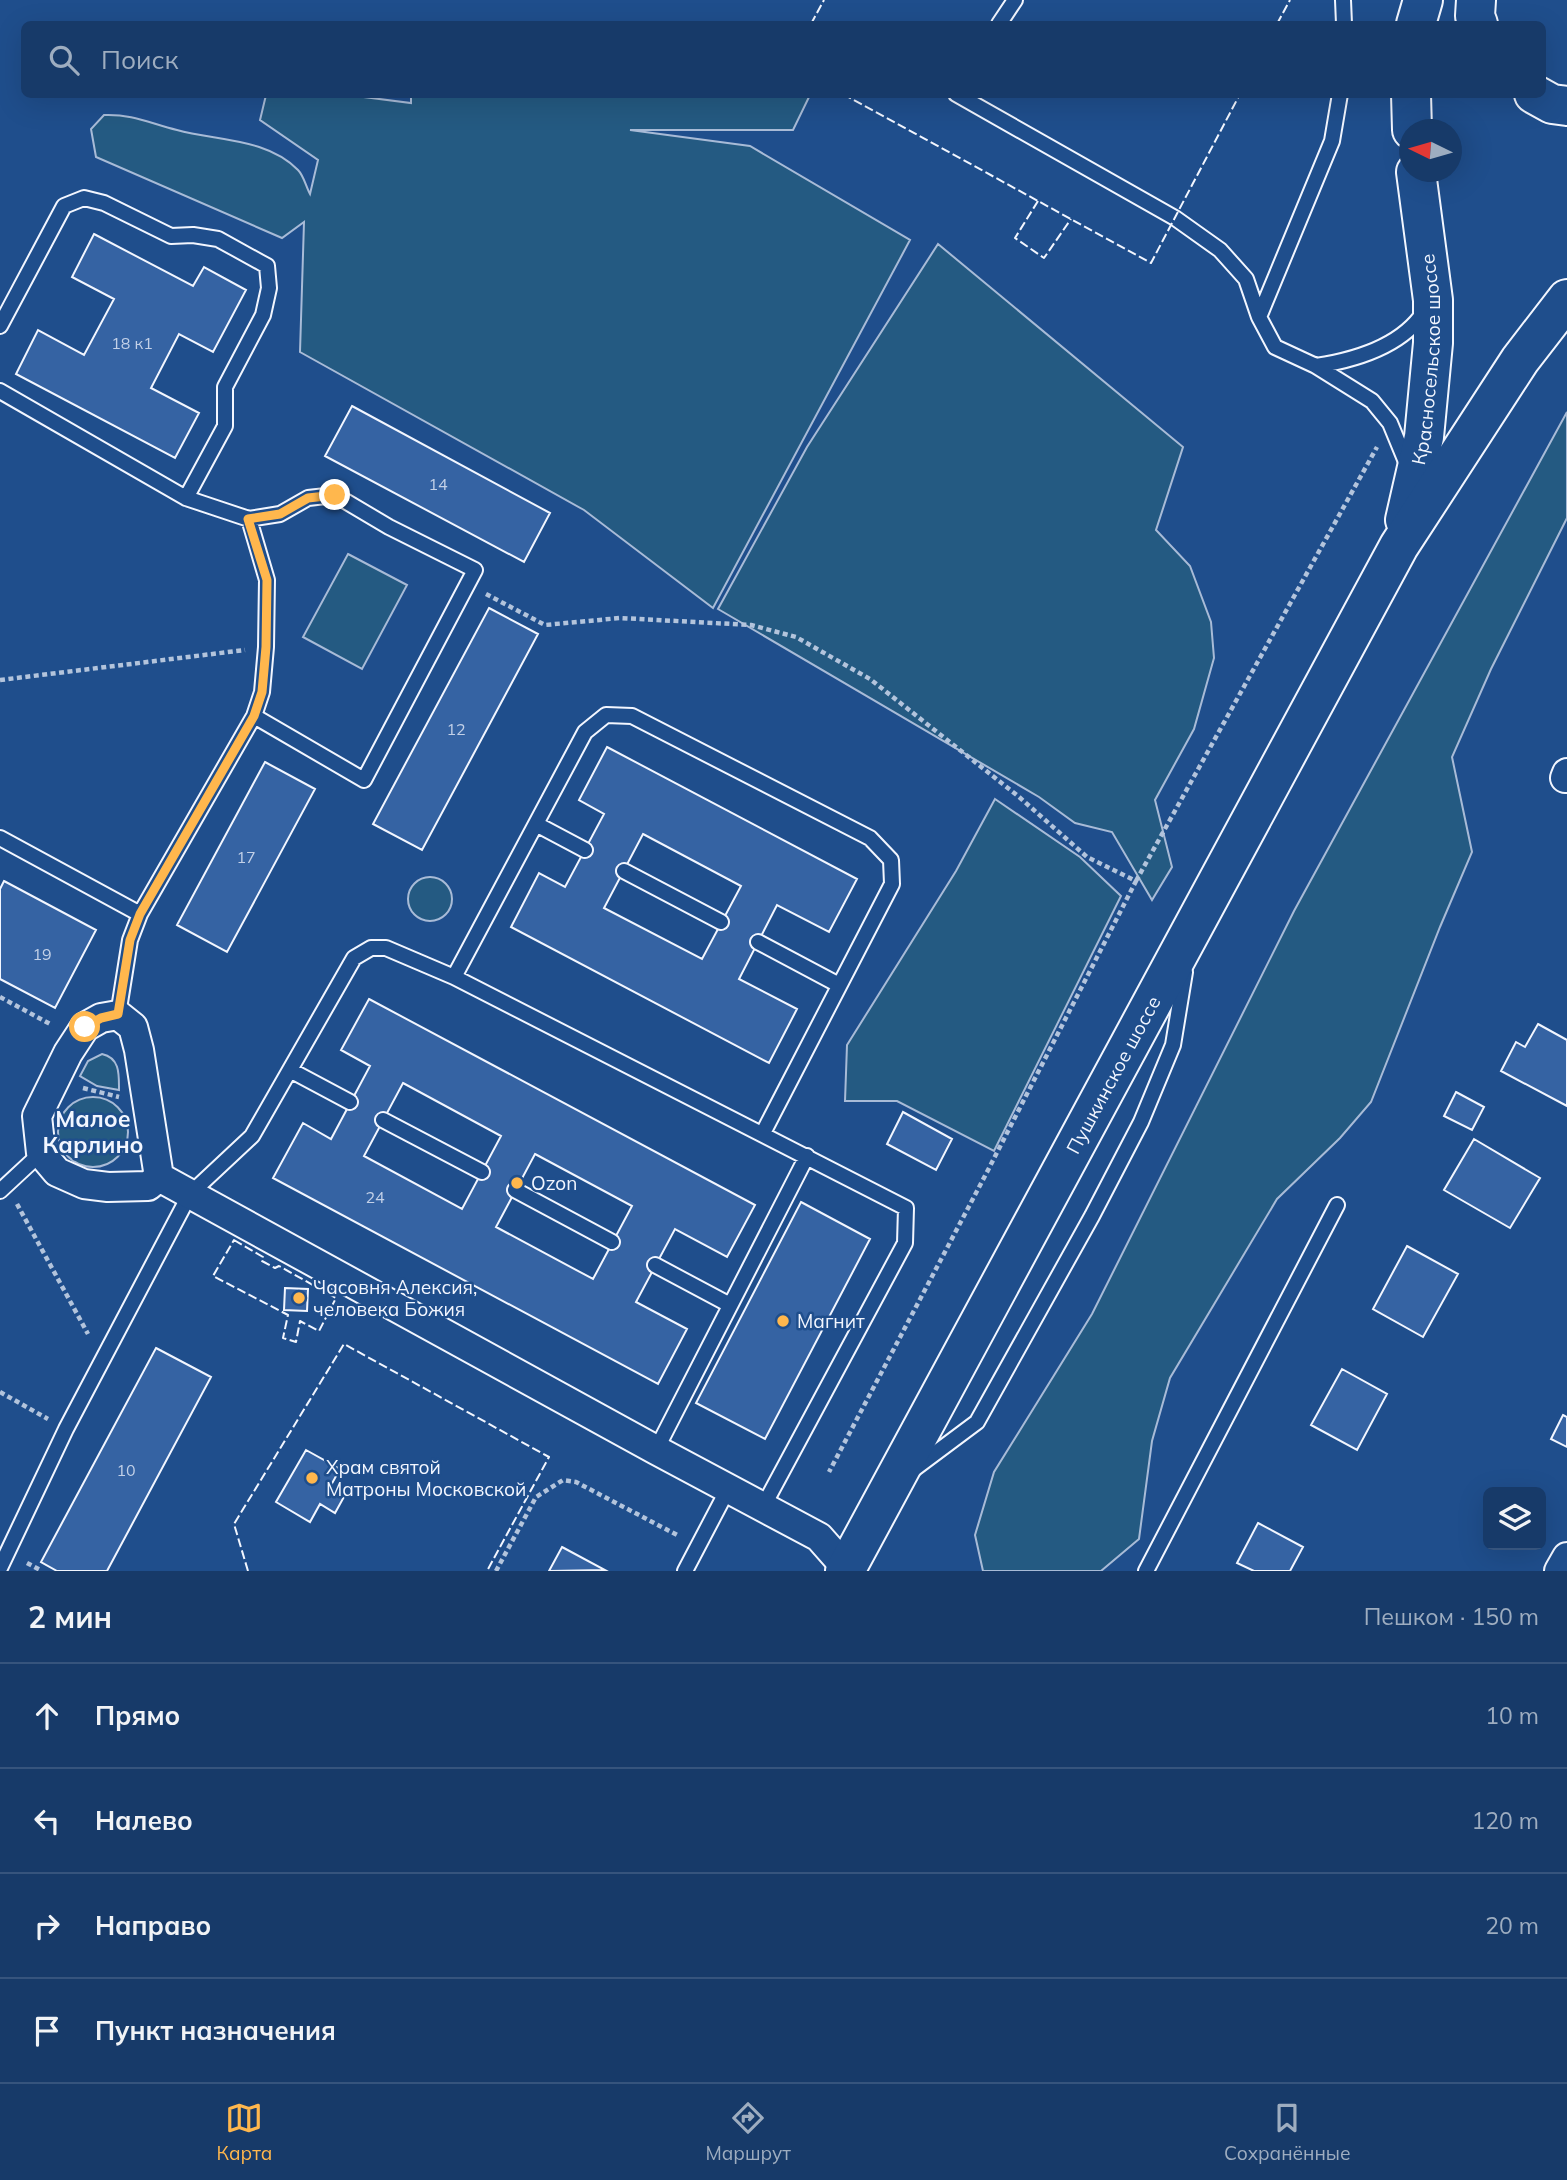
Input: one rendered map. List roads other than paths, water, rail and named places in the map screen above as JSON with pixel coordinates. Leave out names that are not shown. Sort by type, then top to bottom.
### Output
[{"type":"main road","points":[[1417,21],[1423,0]]},
{"type":"main road","points":[[1476,0],[1477,21]]},
{"type":"main road","points":[[1411,98],[1412,119]]},
{"type":"main road","points":[[1541,98],[1552,104],[1567,106]]},
{"type":"main road","name":"Красносельское шоссе","points":[[1399,546],[1424,437],[1433,343],[1433,300],[1417,182]]},
{"type":"main road","name":"Красносельское шоссе","points":[[1381,580],[1399,546],[1520,360],[1567,299]]},
{"type":"main road","name":"Пушкинское шоссе","points":[[847,1570],[1381,580]]},
{"type":"street","points":[[118,1014],[133,1027],[159,1177],[148,1186],[108,1187],[84,1184],[57,1172],[41,1153],[37,1116],[68,1053],[85,1027],[101,1018],[118,1014]]},
{"type":"street","points":[[159,1177],[819,1537],[847,1570]]},
{"type":"street","points":[[1559,1571],[1567,1557]]},
{"type":"lane","points":[[1001,21],[1015,0]]},
{"type":"lane","points":[[1343,0],[1344,21]]},
{"type":"lane","points":[[963,98],[1175,218],[1220,250],[1246,279],[1259,317],[1275,347],[1316,366],[1372,401],[1390,423],[1413,480]]},
{"type":"lane","points":[[1259,317],[1332,141],[1338,98]]},
{"type":"lane","points":[[0,326],[64,206],[84,198],[104,203],[172,236],[193,234],[218,239],[267,266],[269,288],[263,315],[225,387],[225,426],[186,498]]},
{"type":"lane","points":[[1316,366],[1347,361],[1383,346],[1417,323],[1433,300]]},
{"type":"lane","points":[[0,391],[186,498],[248,519],[280,514],[308,498],[335,495],[389,527],[475,570],[365,780],[254,716]]},
{"type":"lane","points":[[118,1014],[130,940],[140,914],[254,716],[262,692],[267,580],[248,519]]},
{"type":"lane","points":[[454,977],[585,732],[606,715],[632,716],[870,838],[891,860],[892,884],[763,1133]]},
{"type":"lane","points":[[536,824],[585,850]]},
{"type":"lane","points":[[0,838],[140,914]]},
{"type":"lane","points":[[624,871],[721,922]]},
{"type":"lane","points":[[758,942],[839,985]]},
{"type":"lane","points":[[0,1568],[66,1429],[190,1195],[252,1136],[355,958],[370,948],[386,948],[454,977],[906,1208],[905,1243],[763,1507]]},
{"type":"lane","points":[[290,1070],[351,1102]]},
{"type":"lane","points":[[383,1120],[482,1172]]},
{"type":"lane","points":[[0,1191],[41,1153]]},
{"type":"lane","points":[[656,1450],[807,1156]]},
{"type":"lane","points":[[515,1190],[612,1242]]},
{"type":"lane","points":[[1146,1571],[1337,1205]]},
{"type":"lane","points":[[655,1265],[730,1305]]},
{"type":"lane","points":[[685,1571],[728,1489]]},
{"type":"place","name":"Ozon","points":[[517,1183]]},
{"type":"place","name":"Часовня Алексия, человека Божия","points":[[299,1298]]},
{"type":"place","name":"Магнит","points":[[783,1321]]},
{"type":"place","name":"Храм святой Матроны Моcковской","points":[[312,1478]]},
{"type":"district","name":"Малое Карлино","points":[[93,1131]]}]
